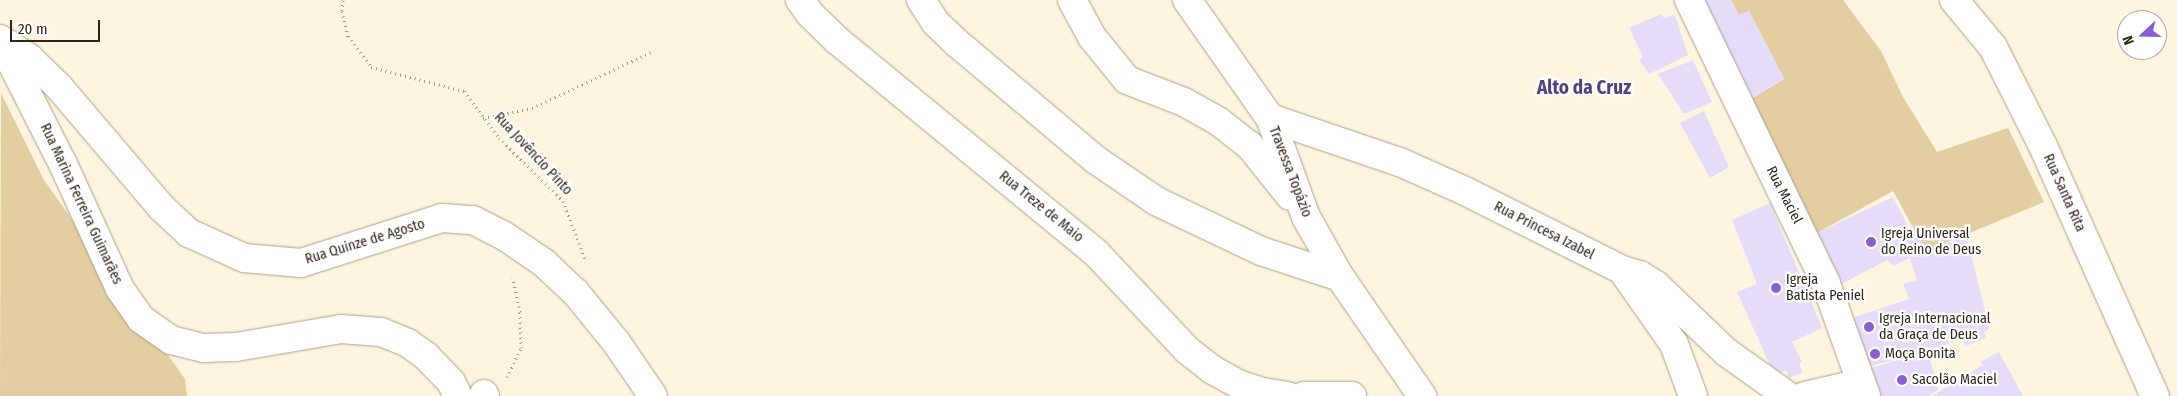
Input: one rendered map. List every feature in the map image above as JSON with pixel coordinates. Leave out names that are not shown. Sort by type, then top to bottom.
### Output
[{"type":"street","name":"Rua Treze de Maio","points":[[800,0],[810,14],[838,41],[1097,254],[1188,350],[1211,369],[1238,384],[1262,392],[1288,396]]},
{"type":"street","points":[[921,0],[936,23],[957,43],[1096,160],[1156,201],[1261,251],[1340,277]]},
{"type":"street","points":[[1072,0],[1092,37],[1127,80],[1184,102],[1218,121],[1250,146],[1306,217]]},
{"type":"street","name":"Travessa Topázio","points":[[1187,0],[1270,118],[1306,217],[1340,277],[1422,396]]},
{"type":"street","name":"Rua Maciel","points":[[1689,0],[1826,284],[1864,390]]},
{"type":"street","name":"Rua Santa Rita","points":[[1954,0],[1997,55],[2043,146],[2156,396]]},
{"type":"street","name":"Rua Quinze de Agosto","points":[[0,40],[29,58],[59,87],[150,194],[189,232],[244,258],[302,263],[442,218],[473,220],[503,235],[544,263],[576,293],[616,342],[653,396]]},
{"type":"street","name":"Rua Marina Ferreira Guimarães","points":[[0,40],[63,164],[120,289],[141,318],[171,340],[204,348],[236,346],[341,329],[381,332],[408,343],[426,356],[452,382],[476,395]]},
{"type":"street","name":"Rua Princesa Izabel","points":[[1270,118],[1402,163],[1465,191],[1622,270],[1640,275],[1656,285],[1726,352],[1788,396]]},
{"type":"street","points":[[1622,270],[1674,344],[1693,396]]},
{"type":"street","points":[[1806,396],[1864,390]]},
{"type":"street","points":[[1304,396],[1352,396]]},
{"type":"path","name":"Rua Jovêncio Pinto","points":[[343,0],[342,11],[348,36],[367,63],[464,91],[505,145],[563,202],[588,267]]},
{"type":"path","points":[[483,118],[532,108],[651,52]]},
{"type":"path","points":[[476,395],[506,379],[520,348],[520,312],[503,235]]},
{"type":"shaded area","points":[[1731,0],[1843,0],[1881,51],[1903,97],[1937,152],[2008,128],[2044,202],[1926,251],[1893,191],[1817,233],[1749,100],[1784,79],[1749,11],[1739,15]]},
{"type":"shaded area","points":[[1,93],[44,180],[185,379],[187,396],[0,396]]},
{"type":"building","points":[[1697,0],[1731,0],[1739,15],[1749,11],[1784,79],[1744,103]]},
{"type":"building","points":[[1661,14],[1664,18],[1675,15],[1688,55],[1649,74],[1639,60],[1643,57],[1629,28]]},
{"type":"building","points":[[1693,60],[1712,102],[1684,114],[1658,74]]},
{"type":"building","points":[[1704,111],[1729,167],[1710,178],[1680,123]]},
{"type":"building","points":[[1893,197],[1910,230],[1915,228],[1926,251],[1967,236],[1989,329],[1984,332],[1986,338],[1966,346],[1962,338],[1928,352],[1938,390],[1928,396],[1873,396],[1865,370],[1914,355],[1866,367],[1852,318],[1909,299],[1903,284],[1917,280],[1910,258],[1893,266],[1887,260],[1836,287],[1817,233]]},
{"type":"building","name":"Igreja Batista Peniel","points":[[1770,203],[1822,328],[1792,342],[1802,362],[1799,364],[1803,372],[1789,378],[1786,370],[1775,376],[1737,292],[1757,284],[1732,220]]},
{"type":"building","points":[[1999,352],[2023,396],[1932,396],[1983,365],[1980,362]]},
{"type":"place","name":"Igreja Universal do Reino de Deus","points":[[1871,242]]},
{"type":"place","name":"Igreja Batista Peniel","points":[[1776,288]]},
{"type":"place","name":"Igreja Internacional da Graça de Deus","points":[[1869,327]]},
{"type":"place","name":"Moça Bonita","points":[[1875,354]]},
{"type":"place","name":"Sacolão Maciel","points":[[1902,380]]},
{"type":"district","name":"Alto da Cruz","points":[[1584,88]]}]
